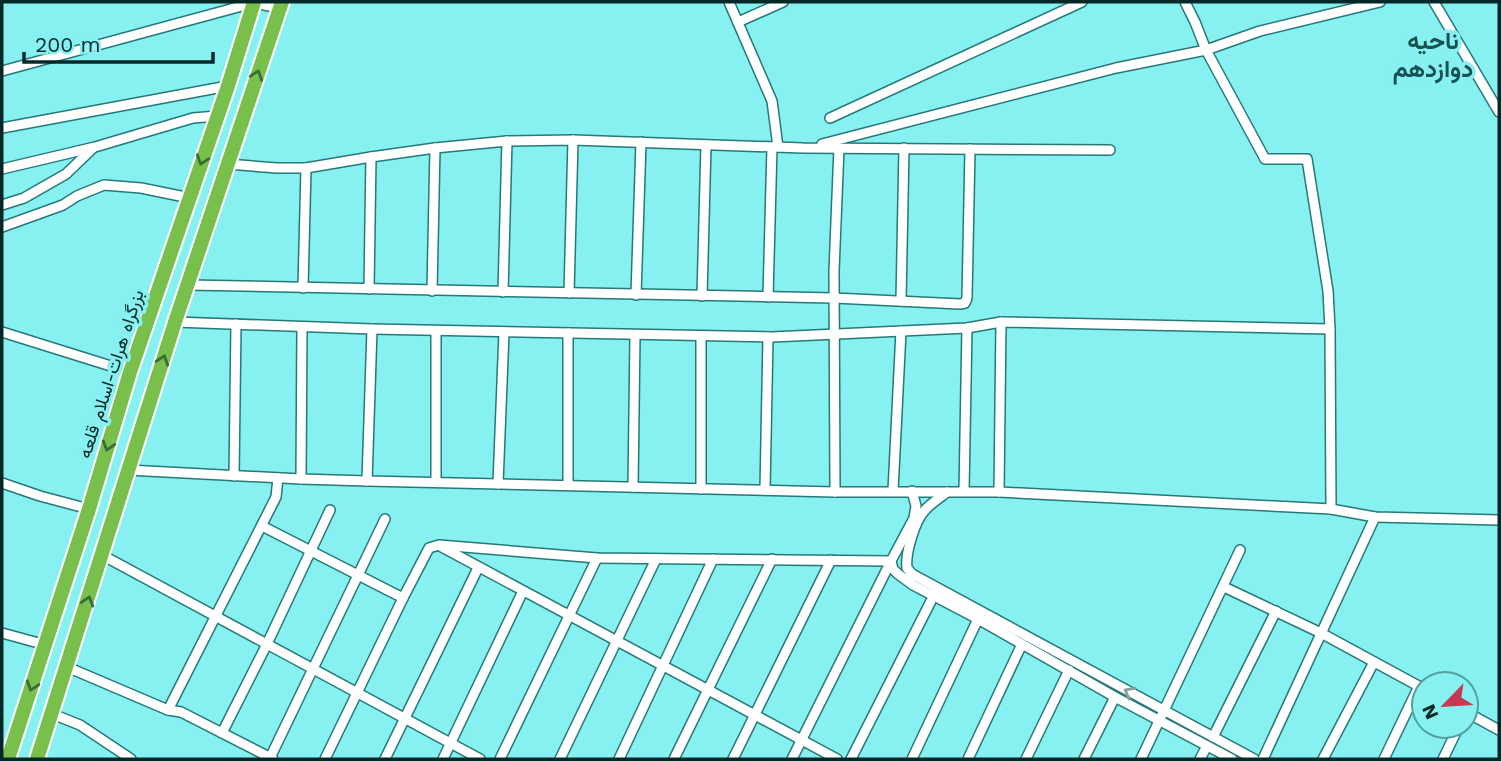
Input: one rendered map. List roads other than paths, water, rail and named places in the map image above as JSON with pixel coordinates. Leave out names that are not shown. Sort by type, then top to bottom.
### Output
[{"type":"highway","name":"بزرگراه هرات-اسلام قلعه","points":[[8,759],[130,372],[254,2]]},
{"type":"highway","points":[[37,759],[175,322],[281,5]]},
{"type":"street","points":[[2,71],[254,2],[281,5]]},
{"type":"street","points":[[729,2],[772,101],[775,147],[768,297]]},
{"type":"street","points":[[738,22],[783,2]]},
{"type":"street","points":[[830,118],[1082,2]]},
{"type":"street","points":[[1185,2],[1206,50],[1265,159],[1307,159],[1328,291],[1331,329],[1331,509]]},
{"type":"street","points":[[803,148],[1116,68],[1206,50],[1260,31],[1380,2]]},
{"type":"street","points":[[1434,2],[1499,112]]},
{"type":"street","points":[[2,128],[228,86]]},
{"type":"street","points":[[2,169],[95,147],[193,118],[217,116]]},
{"type":"street","points":[[227,164],[306,168],[435,148],[507,141],[573,140],[803,148],[1110,150]]},
{"type":"street","points":[[569,293],[573,140]]},
{"type":"street","points":[[503,292],[507,141]]},
{"type":"street","points":[[636,295],[641,142]]},
{"type":"street","points":[[702,296],[706,145]]},
{"type":"street","points":[[2,205],[24,198],[66,174],[95,147]]},
{"type":"street","points":[[432,291],[435,148]]},
{"type":"street","points":[[835,492],[833,334],[839,148]]},
{"type":"street","points":[[901,302],[904,148]]},
{"type":"street","points":[[188,285],[834,298],[960,304],[965,303],[967,298],[970,149]]},
{"type":"street","points":[[369,289],[371,157]]},
{"type":"street","points":[[303,288],[306,168]]},
{"type":"street","points":[[2,227],[64,205],[77,196],[104,185],[141,188],[190,198]]},
{"type":"street","points":[[175,322],[436,331],[768,337],[967,328],[1001,321],[1331,329]]},
{"type":"street","points":[[999,492],[1001,321]]},
{"type":"street","points":[[234,476],[236,324]]},
{"type":"street","points":[[301,479],[302,327]]},
{"type":"street","points":[[964,491],[967,328]]},
{"type":"street","points":[[367,481],[372,329]]},
{"type":"street","points":[[436,331],[436,482]]},
{"type":"street","points":[[893,491],[901,331]]},
{"type":"street","points":[[2,332],[130,372]]},
{"type":"street","points":[[498,484],[504,332]]},
{"type":"street","points":[[568,333],[568,485]]},
{"type":"street","points":[[633,487],[635,335]]},
{"type":"street","points":[[701,336],[701,489]]},
{"type":"street","points":[[765,490],[768,337]]},
{"type":"street","points":[[128,470],[367,481],[835,492],[999,492],[1331,509],[1375,517],[1499,520]]},
{"type":"street","points":[[168,710],[276,497],[278,478]]},
{"type":"street","points":[[2,483],[89,509]]},
{"type":"street","points":[[792,759],[914,517],[916,506],[912,491]]},
{"type":"street","points":[[948,492],[926,508],[920,517],[906,557],[909,572],[1162,716],[1210,741],[1254,759]]},
{"type":"street","points":[[222,733],[330,510]]},
{"type":"street","points":[[1263,759],[1375,517]]},
{"type":"street","points":[[67,667],[168,710],[181,712],[271,759],[385,519]]},
{"type":"street","points":[[262,526],[403,598]]},
{"type":"street","points":[[325,759],[429,548],[439,545],[597,558],[891,561]]},
{"type":"street","points":[[439,545],[837,759]]},
{"type":"street","points":[[1141,759],[1240,550]]},
{"type":"street","points":[[102,555],[480,759]]},
{"type":"street","points":[[500,759],[597,558]]},
{"type":"street","points":[[560,759],[656,559]]},
{"type":"street","points":[[619,759],[713,559]]},
{"type":"street","points":[[674,759],[772,559]]},
{"type":"street","points":[[733,759],[831,560]]},
{"type":"street","points":[[891,561],[893,569],[902,578],[1115,697],[1162,716]]},
{"type":"street","points":[[385,759],[478,568]]},
{"type":"street","points":[[1224,587],[1321,633],[1410,682]]},
{"type":"street","points":[[443,759],[523,592]]},
{"type":"street","points":[[851,759],[934,595]]},
{"type":"street","points":[[1200,759],[1276,611]]},
{"type":"street","points":[[912,759],[978,619]]},
{"type":"street","points":[[2,633],[46,645]]},
{"type":"street","points":[[968,759],[1023,644]]},
{"type":"street","points":[[1323,759],[1374,662]]},
{"type":"street","points":[[1026,759],[1069,670]]},
{"type":"street","points":[[1084,759],[1115,697]]},
{"type":"street","points":[[1384,759],[1410,709]]},
{"type":"street","points":[[50,713],[80,725],[131,759]]},
{"type":"street","points":[[1480,720],[1499,730]]},
{"type":"street","points":[[1443,759],[1452,740]]},
{"type":"street","points":[[1210,741],[1232,759]]},
{"type":"district","name":"ناحیه دوازدهم","points":[[1433,55]]}]
